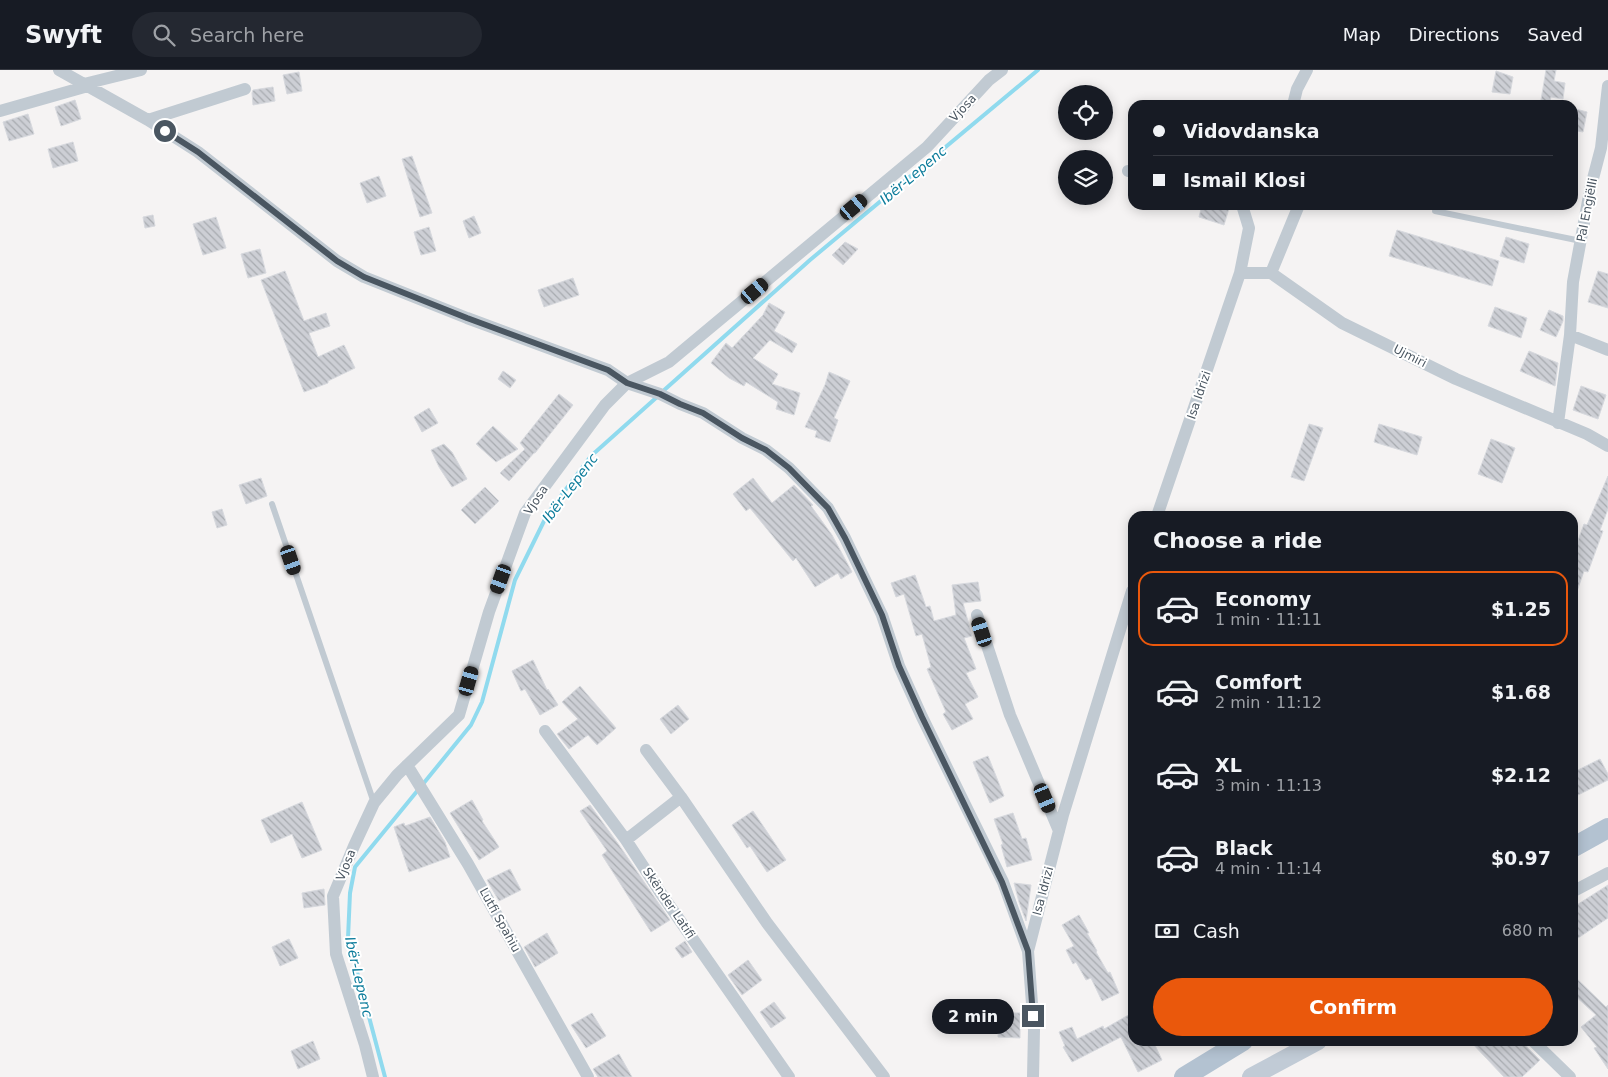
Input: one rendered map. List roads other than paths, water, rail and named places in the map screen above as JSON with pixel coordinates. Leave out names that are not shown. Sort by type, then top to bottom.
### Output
[{"type":"main road","points":[[1578,836],[1608,820]]},
{"type":"main road","points":[[1578,845],[1608,828]]},
{"type":"main road","points":[[1170,1077],[1221,1046]]},
{"type":"main road","points":[[1184,1077],[1235,1046]]},
{"type":"street","points":[[60,70],[148,120],[198,152],[337,261],[364,277],[467,318],[608,370],[627,383],[660,394],[703,413],[742,438],[766,450],[789,468],[828,508],[845,538],[882,615],[899,666],[1002,882],[1028,951],[1034,1030],[1032,1077]]},
{"type":"street","points":[[0,110],[140,70]]},
{"type":"street","name":"Vjosa","points":[[373,1077],[365,1045],[336,954],[334,896],[354,846],[374,804],[397,775],[459,715],[489,612],[525,513],[605,405],[627,383],[669,362],[927,147],[988,75],[1002,70]]},
{"type":"street","points":[[1294,100],[1306,70]]},
{"type":"street","name":"Pal Engjëlli","points":[[1558,423],[1570,335],[1573,282],[1590,190],[1601,148],[1608,86]]},
{"type":"street","points":[[148,120],[246,89]]},
{"type":"street","points":[[1244,210],[1250,228],[1240,273],[1271,273],[1297,210]]},
{"type":"street","name":"Isa Idrizi","points":[[1159,511],[1240,273]]},
{"type":"street","name":"Ujmiri","points":[[1271,273],[1342,323],[1456,379],[1558,423]]},
{"type":"street","points":[[1570,335],[1608,350]]},
{"type":"street","points":[[1558,423],[1587,434],[1608,446]]},
{"type":"street","name":"Isa Idrizi","points":[[1028,951],[1059,831],[1128,604]]},
{"type":"street","points":[[977,616],[1010,715],[1059,831]]},
{"type":"street","name":"Skënder Latifi","points":[[545,732],[626,840],[789,1077]]},
{"type":"street","points":[[646,750],[681,797],[767,923],[884,1077]]},
{"type":"street","name":"Lutfi Spahiu","points":[[407,765],[468,864],[588,1077]]},
{"type":"street","points":[[626,840],[681,797]]},
{"type":"street","points":[[1578,889],[1608,873]]},
{"type":"street","points":[[1251,1077],[1309,1046]]},
{"type":"street","points":[[1539,1046],[1570,1077]]},
{"type":"lane","points":[[1435,211],[1581,241]]},
{"type":"lane","points":[[272,504],[374,804]]},
{"type":"waterway","name":"Ibër-Lepenc","points":[[662,392],[810,260],[1038,70]]},
{"type":"waterway","name":"Ibër-Lepenc","points":[[423,784],[471,725],[482,702],[515,580],[548,513],[591,456],[657,397]]},
{"type":"waterway","name":"Ibër-Lepenc","points":[[385,1077],[348,938],[350,893],[355,867],[418,790]]}]
